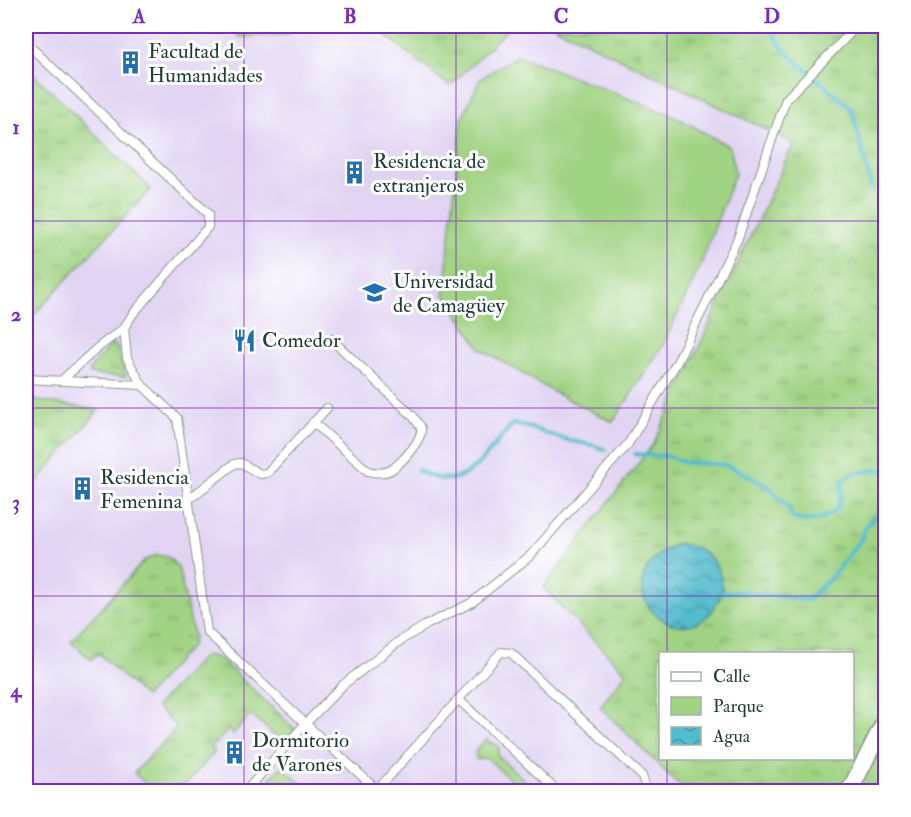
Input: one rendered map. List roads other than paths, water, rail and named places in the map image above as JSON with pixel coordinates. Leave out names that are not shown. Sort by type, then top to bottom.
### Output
[{"type":"street","points":[[849,792],[885,719]]},
{"type":"lane","points":[[245,792],[344,684],[401,640],[471,603],[531,556],[628,444],[677,362],[738,238],[786,99],[857,26]]},
{"type":"lane","points":[[26,43],[208,213],[208,227],[132,315],[124,328],[96,349],[61,381]]},
{"type":"lane","points":[[124,328],[127,358],[142,385],[177,418],[207,632],[378,791],[501,651],[511,652],[642,776],[647,792]]},
{"type":"lane","points":[[313,422],[368,471],[379,474],[391,470],[409,453],[420,438],[421,428],[413,416],[330,338]]},
{"type":"lane","points":[[26,379],[142,385]]},
{"type":"lane","points":[[188,500],[234,464],[241,463],[260,474],[267,472],[327,408]]},
{"type":"lane","points":[[458,699],[558,792]]},
{"type":"water","points":[[678,543],[697,548],[711,558],[722,582],[723,592],[710,614],[688,625],[672,624],[658,616],[648,605],[642,590],[645,574],[656,557]]},
{"type":"waterway","points":[[768,26],[785,51],[852,109],[872,190],[886,206]]},
{"type":"waterway","points":[[418,470],[435,477],[450,479],[462,476],[484,459],[513,424],[606,450]]},
{"type":"waterway","points":[[635,454],[667,456],[683,462],[726,465],[767,485],[790,509],[791,516],[810,521],[825,517],[836,509],[840,501],[843,479],[847,476],[886,470]]},
{"type":"waterway","points":[[723,592],[745,592],[807,600],[830,579],[861,539],[866,526],[886,505]]},
{"type":"place","name":"Facultad de Humanidades","points":[[130,63]]},
{"type":"place","name":"Residencia de extranjeros","points":[[355,173]]},
{"type":"place","name":"Universidad de Camagüey","points":[[375,293]]},
{"type":"place","name":"Comedor","points":[[244,340]]},
{"type":"place","name":"Residencia Femenina","points":[[82,489]]},
{"type":"place","name":"Dormitorio de Varones","points":[[234,752]]}]
